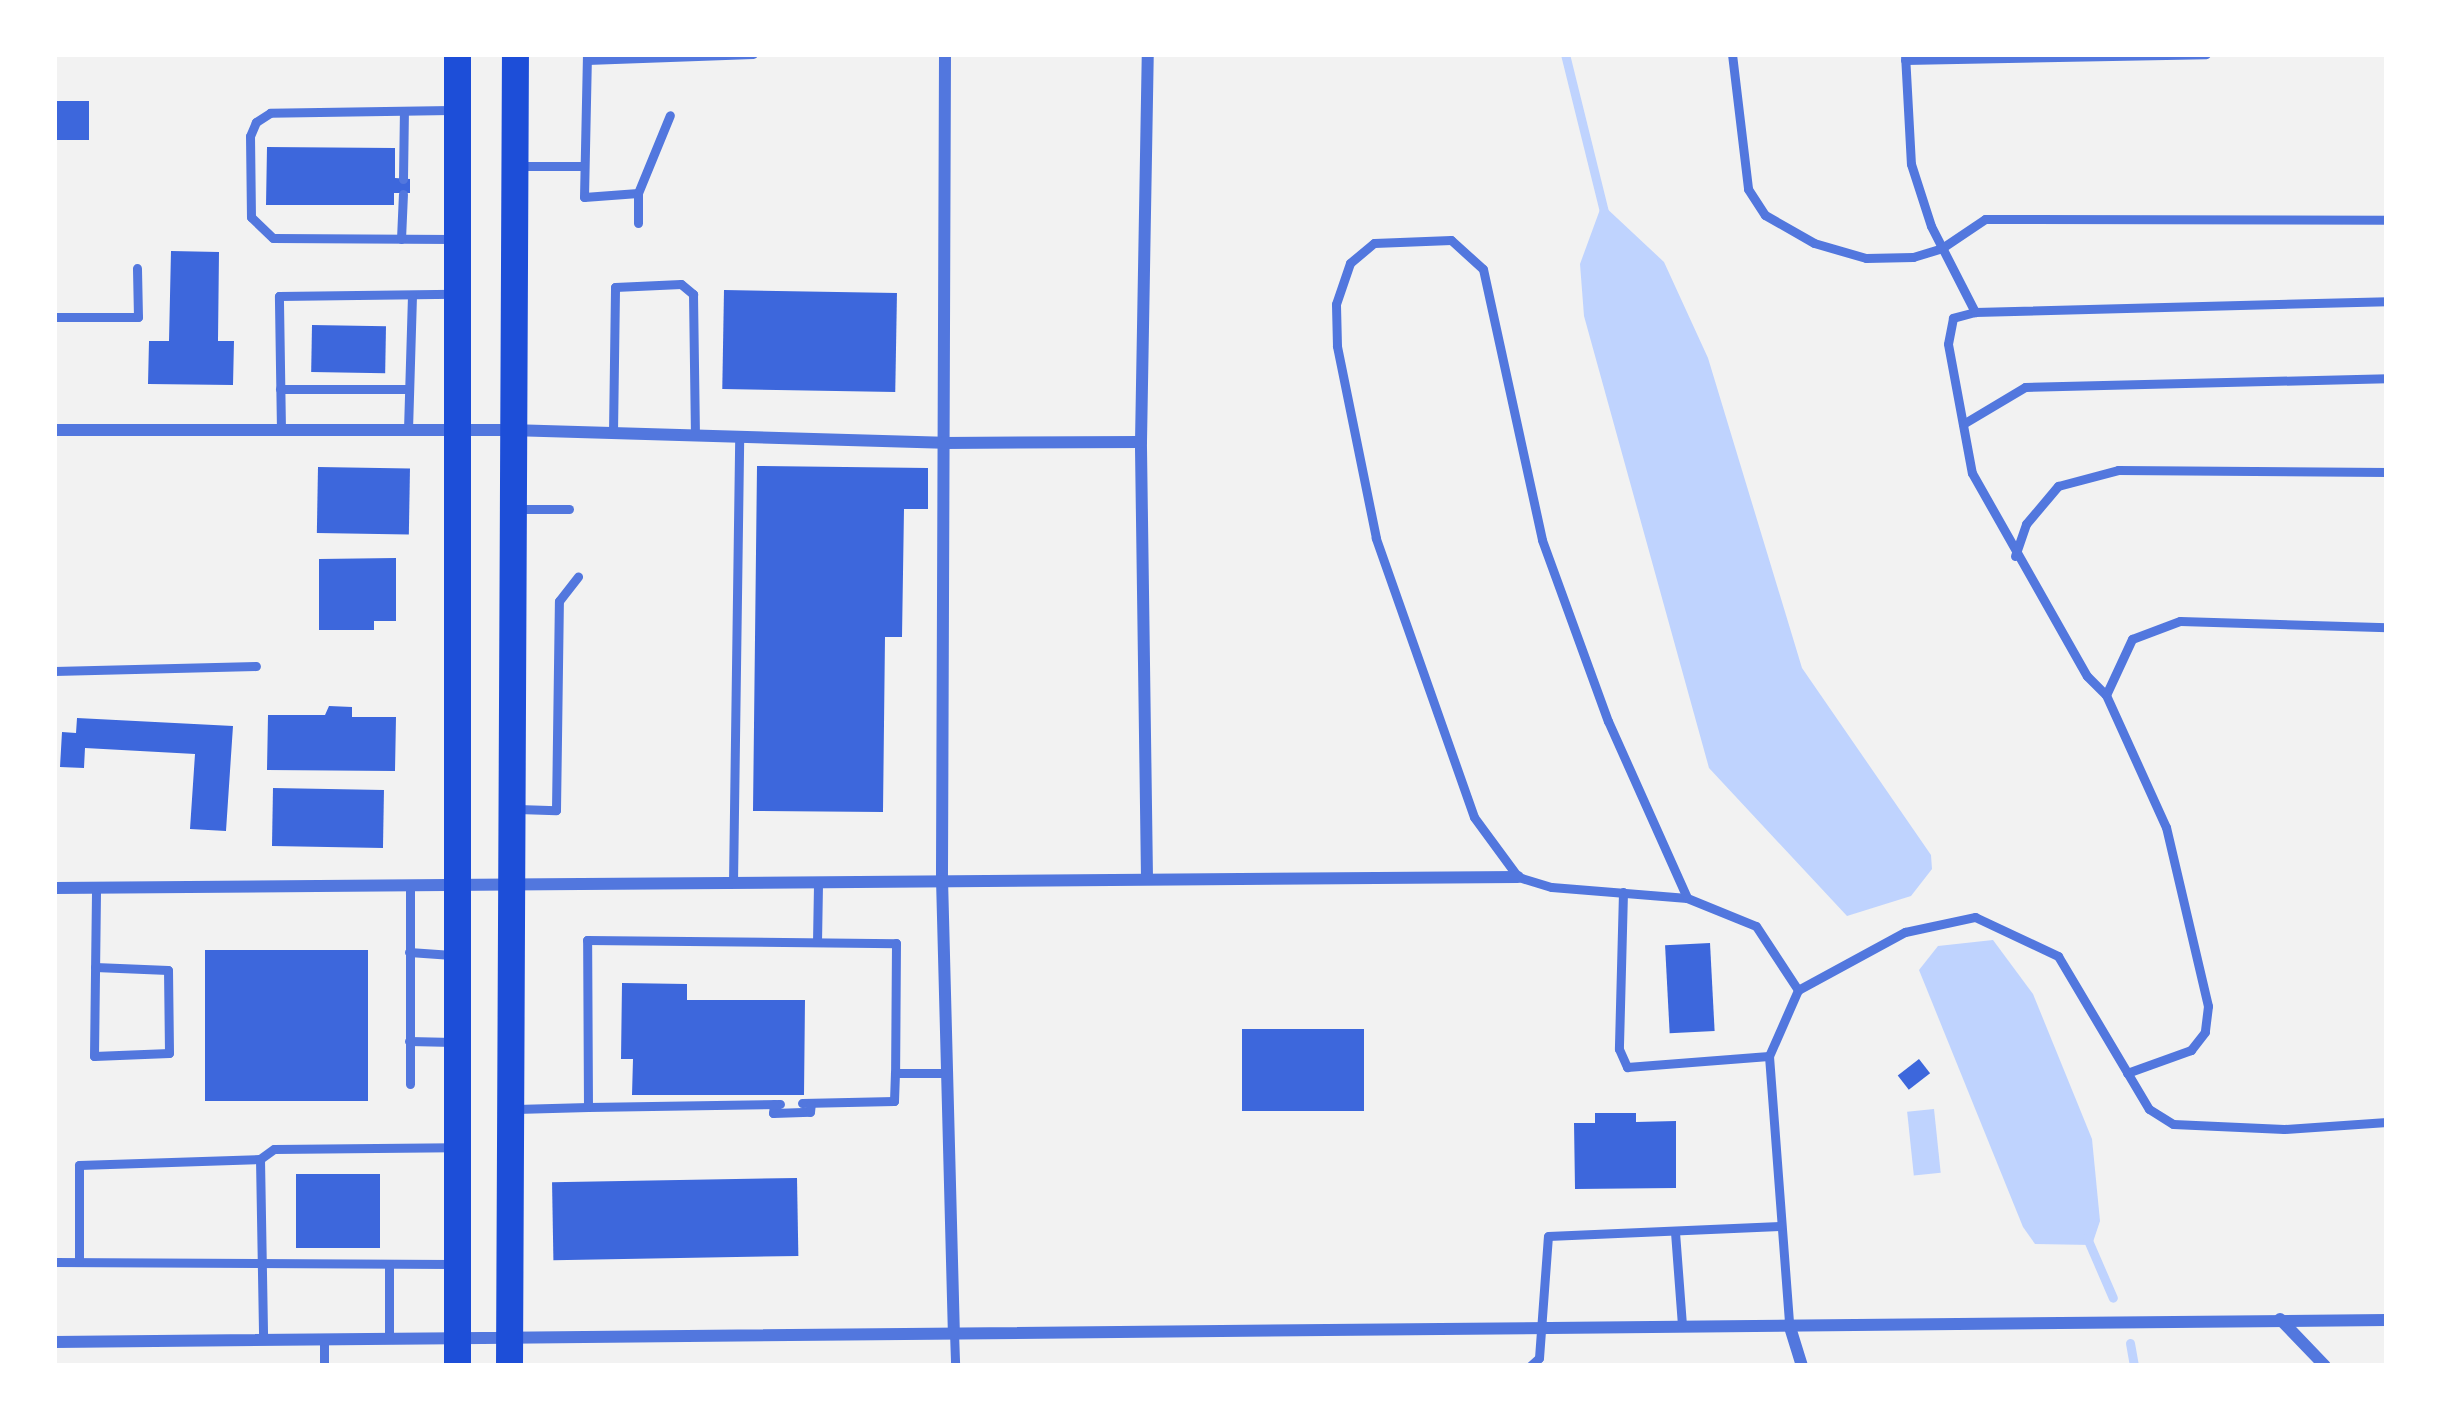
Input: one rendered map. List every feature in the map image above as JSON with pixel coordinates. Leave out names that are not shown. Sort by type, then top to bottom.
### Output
[{"type":"main road","points":[[457,54],[458,1366]]},
{"type":"main road","points":[[509,1366],[514,54]]},
{"type":"street","points":[[945,54],[942,879],[954,1332]]},
{"type":"street","points":[[1147,878],[1141,442],[1148,54]]},
{"type":"street","points":[[54,430],[510,430],[943,443],[1141,442]]},
{"type":"street","points":[[54,888],[1518,877]]},
{"type":"street","points":[[2280,1319],[2325,1366]]},
{"type":"street","points":[[54,1342],[2387,1320]]},
{"type":"street","points":[[1789,1324],[1802,1366]]},
{"type":"lane","points":[[1732,54],[1748,189],[1765,215],[1814,243],[1866,257],[1913,256],[1942,248],[1985,219],[2387,220]]},
{"type":"lane","points":[[1975,313],[1942,248],[1911,164],[1905,57],[2206,54]]},
{"type":"lane","points":[[638,193],[584,196],[587,57],[753,55]]},
{"type":"lane","points":[[455,239],[273,238],[257,229],[251,217],[250,136],[256,122],[270,112],[456,110]]},
{"type":"lane","points":[[403,178],[404,111]]},
{"type":"lane","points":[[638,223],[638,193],[670,116]]},
{"type":"lane","points":[[513,166],[584,166]]},
{"type":"lane","points":[[401,239],[403,194]]},
{"type":"lane","points":[[1687,898],[1608,722],[1542,540],[1484,268],[1451,240],[1374,243],[1350,263],[1336,304],[1337,346],[1376,538],[1474,817],[1518,877],[1551,887],[1687,898],[1756,926],[1798,990]]},
{"type":"lane","points":[[54,317],[138,317],[137,268]]},
{"type":"lane","points":[[613,433],[615,287],[681,284],[693,293],[695,435]]},
{"type":"lane","points":[[280,430],[279,296],[455,294]]},
{"type":"lane","points":[[408,430],[412,295]]},
{"type":"lane","points":[[2127,1073],[2191,1050],[2205,1031],[2208,1006],[2166,827],[2107,695],[2087,676],[2014,556],[1972,473],[1948,344],[1953,317],[2387,301]]},
{"type":"lane","points":[[1963,424],[2025,387],[2387,378]]},
{"type":"lane","points":[[280,389],[409,389]]},
{"type":"lane","points":[[733,883],[739,437]]},
{"type":"lane","points":[[2014,556],[2026,524],[2058,486],[2118,470],[2387,472]]},
{"type":"lane","points":[[510,508],[569,509]]},
{"type":"lane","points":[[509,809],[556,810],[559,601],[578,577]]},
{"type":"lane","points":[[2107,695],[2132,639],[2180,621],[2387,627]]},
{"type":"lane","points":[[54,671],[256,666]]},
{"type":"lane","points":[[817,942],[818,881]]},
{"type":"lane","points":[[95,967],[168,970],[169,1053],[94,1056],[95,967],[96,887]]},
{"type":"lane","points":[[410,887],[410,1084]]},
{"type":"lane","points":[[1623,892],[1618,1049],[1627,1066],[1769,1056]]},
{"type":"lane","points":[[1789,1324],[1769,1056],[1798,990],[1905,932],[1975,917],[2058,956],[2149,1109],[2173,1124],[2284,1129],[2387,1122]]},
{"type":"lane","points":[[510,1109],[777,1104],[773,1113],[810,1112],[806,1103],[894,1101],[896,943],[587,940],[588,1107]]},
{"type":"lane","points":[[409,952],[457,956]]},
{"type":"lane","points":[[409,1041],[458,1042]]},
{"type":"lane","points":[[895,1073],[948,1072]]},
{"type":"lane","points":[[79,1262],[79,1165],[260,1159],[274,1149],[458,1148]]},
{"type":"lane","points":[[260,1159],[262,1339]]},
{"type":"lane","points":[[1538,1363],[1548,1236],[1781,1226]]},
{"type":"lane","points":[[1675,1232],[1682,1325]]},
{"type":"lane","points":[[54,1262],[261,1267],[458,1263]]},
{"type":"lane","points":[[388,1264],[388,1338]]},
{"type":"lane","points":[[954,1332],[955,1366]]},
{"type":"lane","points":[[324,1339],[324,1366]]},
{"type":"water","points":[[1602,204],[1664,262],[1708,358],[1802,668],[1931,855],[1932,869],[1911,896],[1847,916],[1709,768],[1584,316],[1580,264]]},
{"type":"water","points":[[1993,940],[2033,994],[2092,1139],[2100,1221],[2092,1245],[2035,1244],[2023,1227],[1919,970],[1938,946]]},
{"type":"water","points":[[1934,1109],[1941,1173],[1914,1175],[1907,1112]]},
{"type":"building","points":[[54,101],[89,101],[89,140],[54,140]]},
{"type":"building","points":[[267,147],[395,148],[395,178],[410,179],[410,193],[394,193],[394,205],[266,205]]},
{"type":"building","points":[[171,251],[219,252],[218,341],[234,341],[233,385],[148,384],[149,341],[169,341]]},
{"type":"building","points":[[724,290],[897,293],[895,392],[722,389]]},
{"type":"building","points":[[312,325],[386,326],[385,373],[311,372]]},
{"type":"building","points":[[757,466],[928,468],[928,509],[904,509],[902,637],[885,637],[883,812],[753,811]]},
{"type":"building","points":[[318,467],[410,469],[409,535],[317,533]]},
{"type":"building","points":[[396,558],[396,621],[374,621],[374,630],[319,630],[319,559]]},
{"type":"building","points":[[329,706],[352,707],[352,717],[396,717],[395,771],[267,770],[268,715],[325,715]]},
{"type":"building","points":[[77,718],[233,726],[226,831],[190,829],[195,754],[85,748],[84,768],[60,767],[62,732],[76,733]]},
{"type":"building","points":[[273,788],[384,790],[383,848],[272,846]]},
{"type":"building","points":[[1710,943],[1715,1031],[1670,1033],[1665,945]]},
{"type":"building","points":[[205,950],[368,950],[368,1101],[205,1101]]},
{"type":"building","points":[[622,983],[687,984],[687,1000],[805,1000],[804,1095],[632,1095],[633,1059],[621,1059]]},
{"type":"building","points":[[1242,1029],[1364,1029],[1364,1111],[1242,1111]]},
{"type":"building","points":[[1919,1059],[1930,1073],[1909,1090],[1898,1076]]},
{"type":"building","points":[[1595,1113],[1636,1113],[1636,1122],[1676,1121],[1676,1188],[1575,1189],[1574,1123],[1595,1123]]},
{"type":"building","points":[[296,1174],[380,1174],[380,1248],[296,1248]]},
{"type":"building","points":[[797,1178],[798,1256],[553,1260],[552,1182]]},
{"type":"waterway","points":[[1565,54],[1604,212]]},
{"type":"waterway","points":[[2087,1238],[2113,1298]]},
{"type":"waterway","points":[[2130,1343],[2134,1366]]}]
